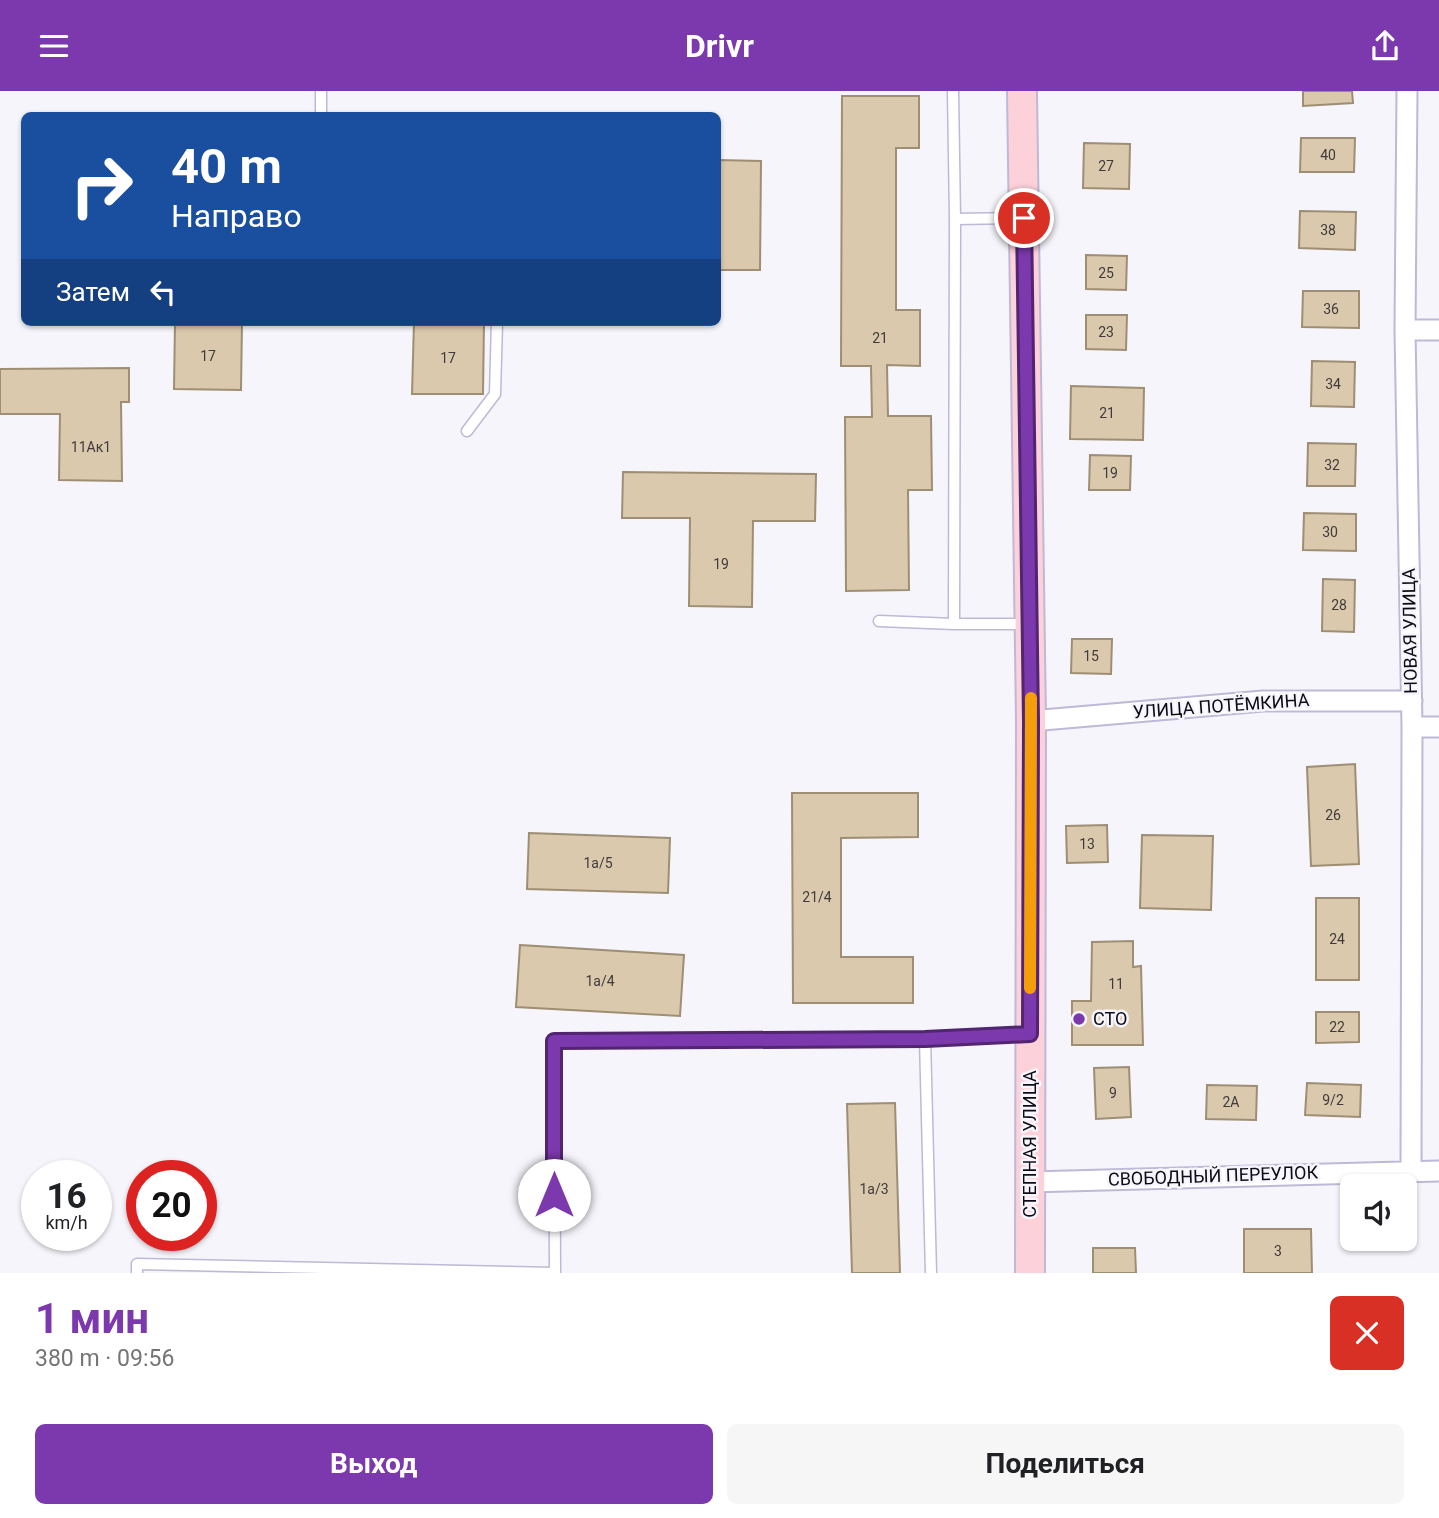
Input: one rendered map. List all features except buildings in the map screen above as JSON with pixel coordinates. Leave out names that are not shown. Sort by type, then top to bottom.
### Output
[{"type":"main road","name":"СТЕПНАЯ УЛИЦА","points":[[1022,91],[1031,721],[1030,1273]]},
{"type":"street","name":"НОВАЯ УЛИЦА","points":[[1407,91],[1405,330],[1412,701],[1411,1171]]},
{"type":"street","points":[[1405,330],[1439,330]]},
{"type":"street","name":"УЛИЦА ПОТЁМКИНА","points":[[1031,721],[1263,701],[1412,701]]},
{"type":"street","points":[[1412,727],[1439,727]]},
{"type":"street","name":"СВОБОДНЫЙ ПЕРЕУЛОК","points":[[1030,1182],[1439,1171]]},
{"type":"lane","points":[[321,91],[321,112]]},
{"type":"lane","points":[[953,91],[954,624]]},
{"type":"lane","points":[[955,219],[1024,218]]},
{"type":"lane","points":[[467,431],[495,394],[497,326]]},
{"type":"lane","points":[[879,621],[1030,623]]},
{"type":"lane","points":[[136,1273],[137,1264],[555,1273],[554,1041],[925,1039],[1030,1034]]},
{"type":"lane","points":[[925,1039],[931,1273]]},
{"type":"slow traffic","points":[[1030,988],[1031,698]]},
{"type":"place","name":"СТО","points":[[1079,1019]]},
{"type":"route","points":[[554,1195],[554,1041],[925,1039],[1030,1034],[1031,721],[1024,218]]}]
